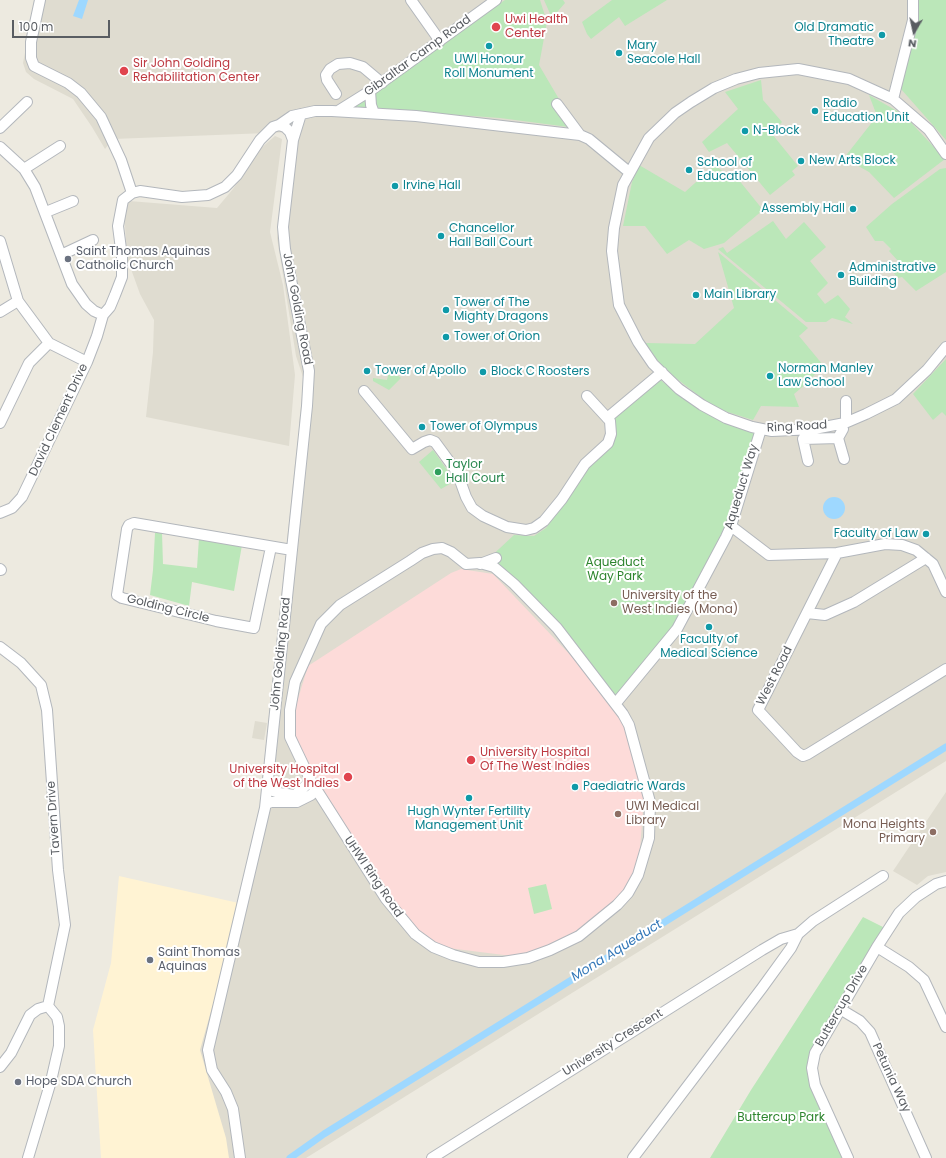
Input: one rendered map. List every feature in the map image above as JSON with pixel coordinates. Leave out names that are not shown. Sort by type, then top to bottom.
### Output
[{"type":"street","points":[[40,0],[31,42],[31,58],[34,66],[76,90],[101,117],[121,160],[132,193]]},
{"type":"street","points":[[411,0],[440,41]]},
{"type":"street","name":"Gibraltar Camp Road","points":[[338,111],[382,83],[496,0]]},
{"type":"street","points":[[893,99],[911,28],[914,0]]},
{"type":"street","points":[[336,94],[327,80],[326,75],[330,69],[338,64],[350,63],[363,67],[382,83]]},
{"type":"street","name":"Ring Road","points":[[946,154],[929,130],[893,99],[848,80],[798,69],[759,73],[736,79],[714,88],[676,113],[649,138],[629,172],[622,189],[614,228],[612,251],[619,305],[649,358],[679,389],[702,405],[726,418],[761,429],[772,431],[814,429],[845,423],[866,414],[896,399],[927,370],[946,347]]},
{"type":"street","points":[[367,93],[371,105],[370,113]]},
{"type":"street","points":[[0,128],[27,102]]},
{"type":"street","points":[[557,104],[580,135]]},
{"type":"street","points":[[0,150],[24,169],[35,187],[46,212],[65,269],[78,293],[86,304],[94,312],[103,315],[110,307],[122,277],[122,257],[118,226],[120,208],[123,200],[132,193],[140,191],[182,198],[208,195],[225,187],[237,175],[260,140],[273,127],[279,125],[285,119],[301,114],[323,111],[338,111],[416,116],[580,135],[589,139],[629,172]]},
{"type":"street","name":"John Golding Road","points":[[240,1158],[233,1109],[226,1092],[212,1070],[208,1050],[266,804],[292,550],[309,371],[285,249],[283,227],[293,140],[301,114]]},
{"type":"street","points":[[279,125],[290,132],[293,140]]},
{"type":"street","points":[[24,169],[60,146]]},
{"type":"street","points":[[46,212],[72,201]]},
{"type":"street","points":[[61,255],[93,240]]},
{"type":"street","points":[[0,241],[18,300],[49,343],[87,362]]},
{"type":"street","points":[[0,312],[18,300]]},
{"type":"street","name":"David Clement Drive","points":[[0,513],[12,508],[22,497],[87,362],[103,315]]},
{"type":"street","points":[[0,423],[29,364],[49,343]]},
{"type":"street","points":[[607,418],[662,372]]},
{"type":"street","points":[[364,391],[412,449],[430,440],[435,442],[457,472],[466,497],[472,508],[483,516],[507,526],[526,530],[534,528],[544,521],[562,499],[585,464],[608,444],[611,434],[610,422],[586,396]]},
{"type":"street","points":[[846,401],[846,418]]},
{"type":"street","points":[[843,428],[838,438],[844,459]]},
{"type":"street","name":"Aqueduct Way","points":[[616,703],[677,629],[731,526],[761,429]]},
{"type":"street","points":[[808,461],[803,439],[838,438]]},
{"type":"street","name":"Golding Circle","points":[[270,547],[254,628],[216,621],[122,598],[117,595],[130,524],[134,523],[292,550]]},
{"type":"street","points":[[731,526],[769,555],[837,553],[890,544],[902,545],[916,550],[933,564],[946,592]]},
{"type":"street","name":"UHWI Ring Road","points":[[442,548],[451,552],[466,564],[479,566],[494,567],[548,618],[616,703],[629,725],[650,802],[649,838],[643,863],[628,893],[617,905],[579,936],[550,950],[528,958],[503,962],[479,962],[438,950],[418,936],[386,899],[314,785],[290,737],[290,710],[294,682],[321,624],[340,605],[422,553],[433,549],[442,548]]},
{"type":"street","name":"West Road","points":[[837,553],[758,710],[797,752],[803,756],[808,754],[946,669]]},
{"type":"street","points":[[479,566],[496,558]]},
{"type":"street","points":[[807,613],[825,615],[854,602],[926,558]]},
{"type":"street","name":"Tavern Drive","points":[[0,647],[21,663],[41,685],[47,710],[58,870],[65,925],[48,1006]]},
{"type":"street","points":[[267,789],[280,793],[295,794],[314,785]]},
{"type":"street","points":[[266,804],[271,802],[297,802],[311,795],[314,785]]},
{"type":"street","name":"University Crescent","points":[[633,1158],[770,977],[791,948],[798,934],[813,921],[883,876]]},
{"type":"street","name":"Buttercup Drive","points":[[848,1158],[815,1085],[812,1068],[815,1054],[840,1009],[899,913],[916,897],[936,884],[946,881]]},
{"type":"street","name":"University Crescent","points":[[432,1158],[762,950],[781,939],[798,934]]},
{"type":"street","points":[[877,947],[910,967],[924,980],[946,1027]]},
{"type":"street","points":[[0,1067],[11,1053],[30,1015],[38,1009],[48,1006],[57,1016],[59,1026],[59,1046],[28,1158]]},
{"type":"street","name":"Petunia Way","points":[[840,1009],[860,1021],[870,1032],[926,1158]]},
{"type":"shaded area","name":"University of the West Indies (Mona)","points":[[35,0],[946,0],[946,761],[306,1158],[229,1158],[226,1138],[200,1050],[240,909],[260,824],[262,782],[295,463],[299,431],[301,430],[302,425],[299,423],[304,380],[296,356],[277,238],[293,132],[113,139],[105,149],[73,99],[34,79],[26,72],[23,63]]},
{"type":"shaded area","points":[[275,136],[282,139],[270,232],[283,285],[295,375],[289,446],[146,417],[153,352],[154,320],[140,294],[127,258],[124,216],[129,201],[217,208],[233,189],[260,149]]},
{"type":"shaded area","name":"University Hospital Of The West Indies","points":[[461,569],[493,574],[616,703],[645,784],[638,875],[590,927],[528,958],[432,946],[404,919],[290,737],[297,702],[308,666],[451,573]]},
{"type":"shaded area","points":[[255,721],[267,723],[264,740],[252,738]]},
{"type":"shaded area","name":"Mona Heights Primary","points":[[946,792],[946,872],[928,876],[917,885],[893,871]]},
{"type":"shaded area","points":[[119,876],[243,904],[238,1158],[101,1158],[93,1030],[111,963]]},
{"type":"green space","name":"UWI Honour Roll Monument","points":[[505,0],[540,0],[547,22],[539,65],[576,128],[500,118],[347,107]]},
{"type":"green space","points":[[544,0],[563,0],[565,3],[552,18]]},
{"type":"green space","points":[[612,0],[667,0],[625,26],[619,17],[591,39],[582,22]]},
{"type":"green space","points":[[913,0],[946,0],[946,140],[901,89]]},
{"type":"green space","points":[[761,80],[763,100],[782,122],[772,134],[798,166],[792,171],[795,175],[770,195],[727,143],[709,152],[702,142],[738,109],[725,92]]},
{"type":"green space","points":[[869,95],[904,115],[945,159],[894,198],[869,172],[844,158],[877,116]]},
{"type":"green space","points":[[639,165],[685,192],[715,165],[734,181],[738,179],[763,210],[724,243],[704,249],[689,240],[667,254],[645,226],[623,226],[632,182]]},
{"type":"green space","points":[[946,168],[946,272],[916,291],[902,277],[898,278],[892,271],[899,262],[889,251],[891,249],[883,241],[875,241],[866,227],[892,204],[940,169]]},
{"type":"green space","points":[[773,221],[786,239],[804,222],[826,247],[810,261],[828,283],[817,294],[825,304],[838,295],[850,309],[845,317],[853,324],[832,318],[826,322],[806,322],[718,249],[723,247],[727,253]]},
{"type":"green space","points":[[718,252],[808,328],[799,336],[823,365],[807,383],[794,394],[799,407],[761,406],[753,420],[715,408],[664,369],[645,343],[695,344],[734,308]]},
{"type":"green space","points":[[946,359],[946,416],[942,412],[933,420],[913,394]]},
{"type":"green space","points":[[391,370],[401,378],[389,390],[373,381],[373,378],[387,380],[389,371]]},
{"type":"green space","name":"Aqueduct Way Park","points":[[658,378],[683,398],[721,421],[757,431],[726,532],[675,628],[616,699],[591,669],[485,562],[514,535],[534,536],[546,528],[594,461],[614,442],[610,418]]},
{"type":"green space","name":"Taylor Hall Court","points":[[433,450],[455,481],[441,489],[419,462]]},
{"type":"green space","points":[[155,533],[162,533],[163,564],[197,568],[199,538],[242,545],[234,591],[192,582],[189,606],[150,595]]},
{"type":"green space","points":[[546,884],[552,909],[534,914],[528,888]]},
{"type":"green space","name":"Buttercup Park","points":[[863,917],[885,928],[814,1047],[816,1098],[842,1158],[710,1158],[751,1090]]},
{"type":"water","points":[[79,0],[88,0],[82,19],[73,16]]},
{"type":"water","points":[[834,497],[842,500],[845,508],[842,516],[834,519],[826,516],[823,508],[826,500]]},
{"type":"waterway","name":"Mona Aqueduct","points":[[290,1158],[324,1134],[946,747]]},
{"type":"place","name":"Uwi Health Center","points":[[496,27]]},
{"type":"place","name":"Old Dramatic Theatre","points":[[882,35]]},
{"type":"place","name":"UWI Honour Roll Monument","points":[[489,46]]},
{"type":"place","name":"Mary Seacole Hall","points":[[619,53]]},
{"type":"place","name":"Sir John Golding Rehabilitation Center","points":[[124,71]]},
{"type":"place","name":"Radio Education Unit","points":[[815,111]]},
{"type":"place","name":"N-Block","points":[[745,131]]},
{"type":"place","name":"New Arts Block","points":[[801,161]]},
{"type":"place","name":"School of Education","points":[[689,170]]},
{"type":"place","name":"Irvine Hall","points":[[395,186]]},
{"type":"place","name":"Assembly Hall","points":[[853,209]]},
{"type":"place","name":"Chancellor Hall Ball Court","points":[[441,236]]},
{"type":"place","name":"Saint Thomas Aquinas Catholic Church","points":[[68,259]]},
{"type":"place","name":"Administrative Building","points":[[841,275]]},
{"type":"place","name":"Main Library","points":[[696,295]]},
{"type":"place","name":"Tower of The Mighty Dragons","points":[[446,310]]},
{"type":"place","name":"Tower of Orion","points":[[446,337]]},
{"type":"place","name":"Tower of Apollo","points":[[367,371]]},
{"type":"place","name":"Block C Roosters","points":[[483,372]]},
{"type":"place","name":"Norman Manley Law School","points":[[770,376]]},
{"type":"place","name":"Tower of Olympus","points":[[422,427]]},
{"type":"place","name":"Taylor Hall Court","points":[[438,472]]},
{"type":"place","name":"Faculty of Law","points":[[926,534]]},
{"type":"place","name":"University of the West Indies (Mona)","points":[[614,603]]},
{"type":"place","name":"Faculty of Medical Science","points":[[709,627]]},
{"type":"place","name":"University Hospital Of The West Indies","points":[[471,760]]},
{"type":"place","name":"University Hospital of the West Indies","points":[[348,777]]},
{"type":"place","name":"Paediatric Wards","points":[[575,787]]},
{"type":"place","name":"Hugh Wynter Fertility Management Unit","points":[[469,798]]},
{"type":"place","name":"UWI Medical Library","points":[[618,814]]},
{"type":"place","name":"Mona Heights Primary","points":[[933,832]]},
{"type":"place","name":"Saint Thomas Aquinas","points":[[150,960]]},
{"type":"place","name":"Hope SDA Church","points":[[18,1082]]}]
